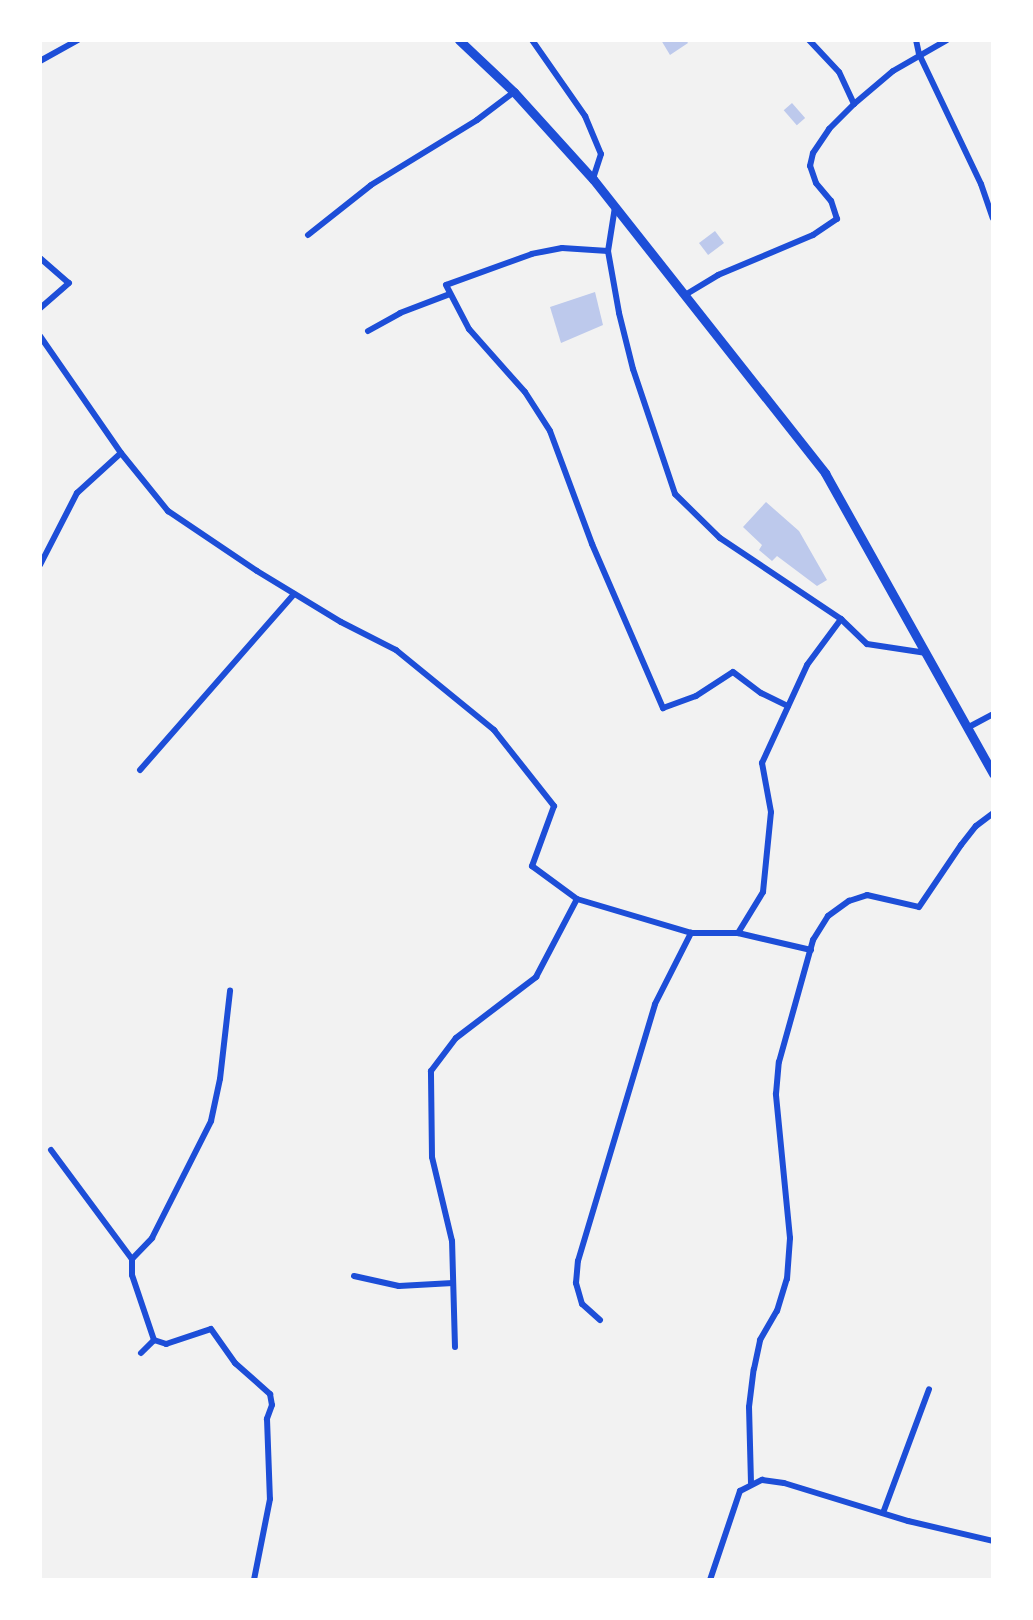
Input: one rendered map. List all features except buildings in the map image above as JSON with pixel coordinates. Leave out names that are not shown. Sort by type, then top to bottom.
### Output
[{"type":"highway","points":[[459,40],[514,92],[593,179],[825,473],[993,774]]},
{"type":"street","points":[[40,61],[78,40]]},
{"type":"street","points":[[532,40],[585,116],[601,154],[593,179]]},
{"type":"street","points":[[809,40],[839,72],[854,104]]},
{"type":"street","points":[[916,40],[919,54],[981,184],[993,218]]},
{"type":"street","points":[[685,295],[718,275],[813,235],[837,219],[831,201],[816,183],[810,166],[813,153],[829,129],[893,71],[947,40]]},
{"type":"street","points":[[308,235],[371,185],[477,120],[514,92]]},
{"type":"street","points":[[615,207],[608,251],[633,369],[675,494],[720,538],[841,619],[867,644],[926,653]]},
{"type":"street","points":[[608,251],[562,248],[532,254],[461,277],[446,285],[469,329],[525,392],[550,431],[592,544],[663,708],[696,696],[733,672],[761,693],[788,706]]},
{"type":"street","points":[[40,258],[69,283],[40,308]]},
{"type":"street","points":[[368,331],[400,313],[450,294]]},
{"type":"street","points":[[40,336],[121,453],[168,511],[294,594],[396,650],[494,730],[554,806],[532,866],[577,899],[691,933],[738,933],[811,950]]},
{"type":"street","points":[[40,565],[77,493],[121,453]]},
{"type":"street","points":[[140,770],[294,594]]},
{"type":"street","points":[[738,933],[763,892],[771,812],[762,763],[807,665],[841,619]]},
{"type":"street","points":[[967,728],[993,714]]},
{"type":"street","points":[[751,1483],[749,1407],[754,1369],[760,1340],[777,1311],[787,1279],[789,1251],[784,1151],[776,1094],[779,1062],[811,950],[828,916],[849,901],[867,895],[919,907],[961,845],[976,826],[993,813]]},
{"type":"street","points":[[455,1347],[452,1241],[432,1157],[431,1071],[456,1038],[536,977],[577,899]]},
{"type":"street","points":[[600,1320],[582,1304],[576,1283],[578,1261],[655,1004],[691,933]]},
{"type":"street","points":[[132,1259],[152,1238],[211,1121],[220,1079],[230,991]]},
{"type":"street","points":[[51,1150],[132,1259],[132,1275],[154,1340]]},
{"type":"street","points":[[354,1276],[399,1286],[453,1283]]},
{"type":"street","points":[[154,1340],[166,1344],[211,1329],[235,1363],[270,1394],[272,1405],[267,1419],[270,1499],[254,1580]]},
{"type":"street","points":[[141,1353],[154,1340]]},
{"type":"street","points":[[883,1513],[929,1389]]},
{"type":"street","points":[[710,1580],[740,1491],[762,1480],[784,1483],[883,1513],[993,1541]]}]
